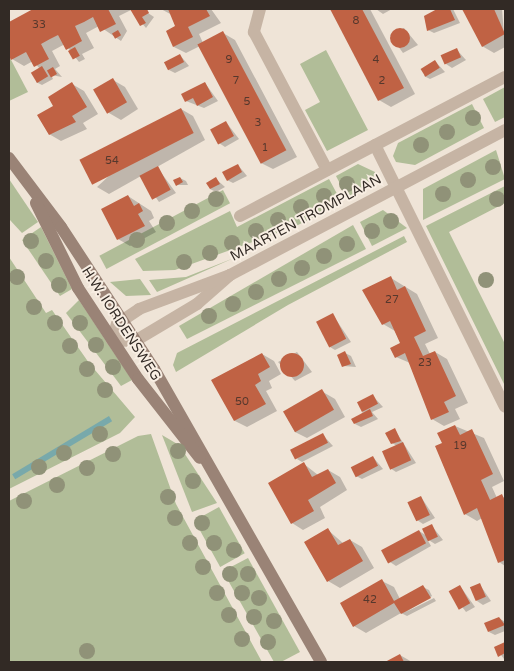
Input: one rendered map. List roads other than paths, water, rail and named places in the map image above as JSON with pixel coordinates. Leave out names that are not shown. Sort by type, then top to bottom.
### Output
[{"type":"main road","name":"H.W. IORDENSWEG","points":[[9,158],[26,183],[57,221],[136,341],[321,662]]},
{"type":"main road","name":"H.W. IORDENSWEG","points":[[26,183],[75,283],[163,413],[210,470]]},
{"type":"street","points":[[260,9],[254,32],[327,170]]},
{"type":"street","points":[[240,216],[505,77]]},
{"type":"street","name":"MAARTEN TROMPLAAN","points":[[122,320],[187,288],[230,275],[505,130]]},
{"type":"street","name":"MAARTEN TROMPLAAN","points":[[375,146],[396,187]]},
{"type":"street","points":[[396,187],[505,408]]},
{"type":"street","name":"MAARTEN TROMPLAAN","points":[[136,341],[196,304],[230,275]]},
{"type":"street","points":[[122,320],[112,340],[136,341]]},
{"type":"water","points":[[109,416],[112,421],[15,479],[12,474]]}]
